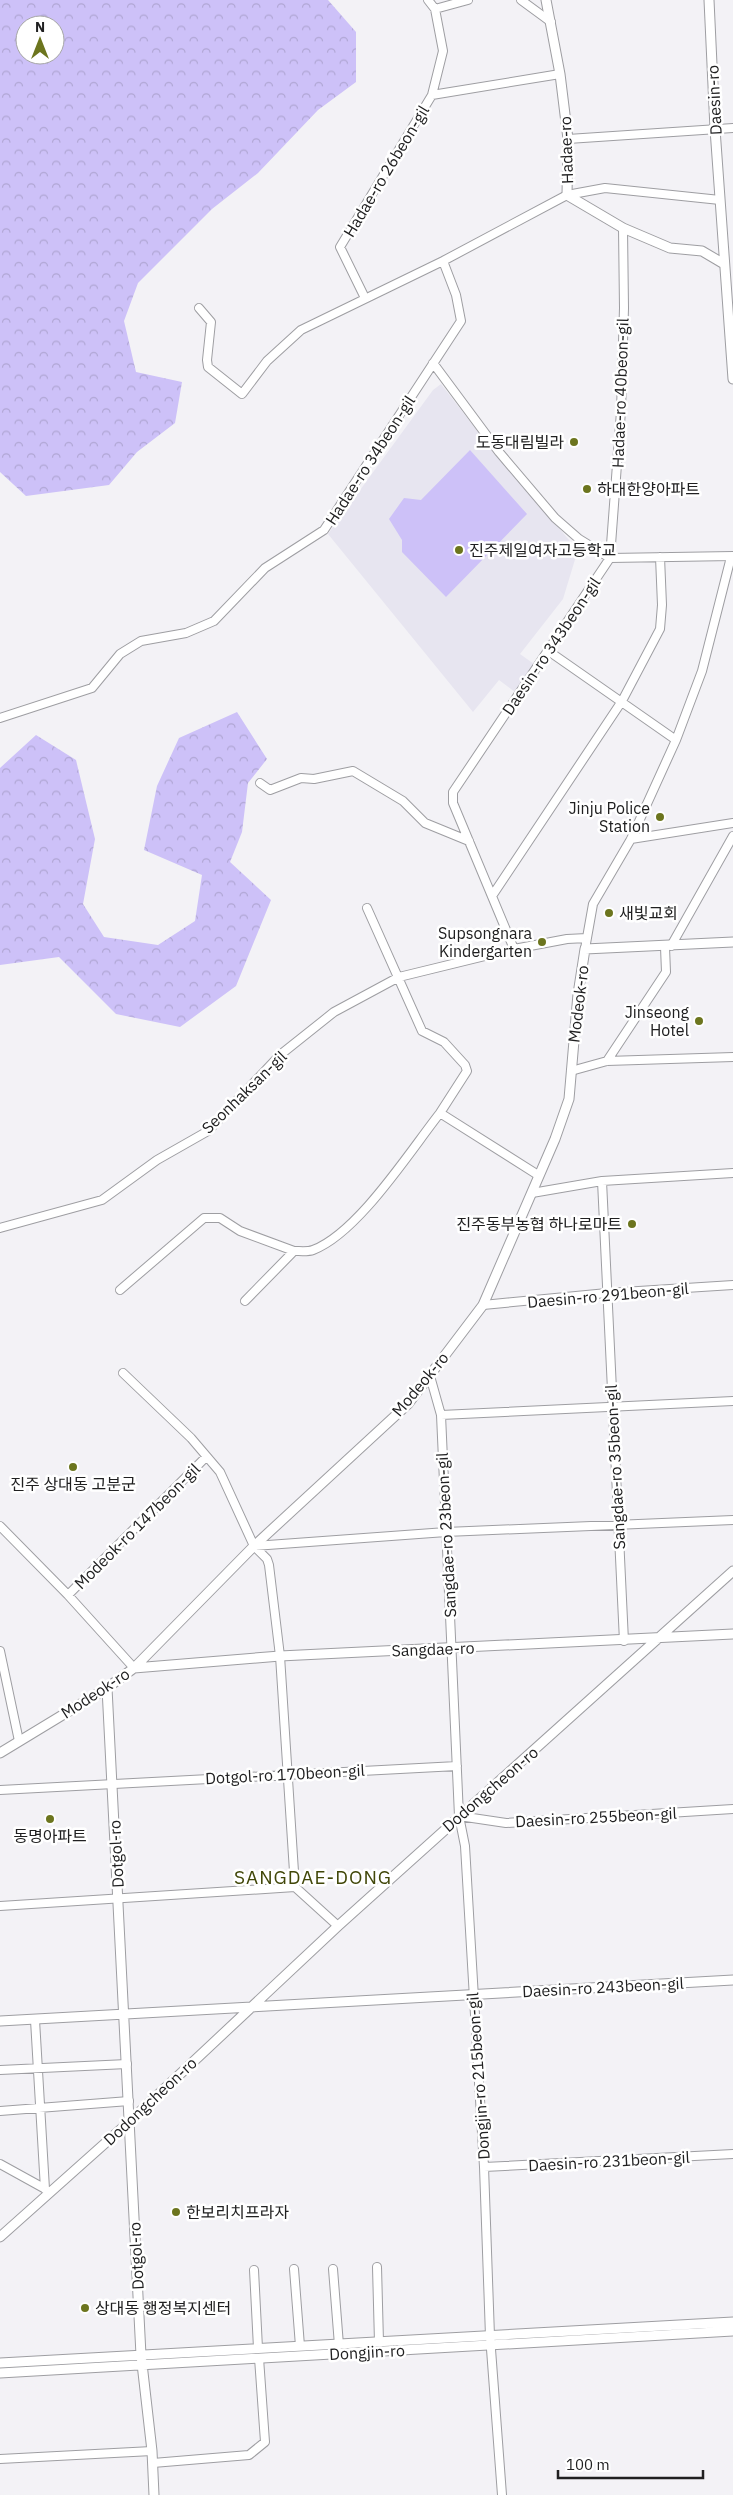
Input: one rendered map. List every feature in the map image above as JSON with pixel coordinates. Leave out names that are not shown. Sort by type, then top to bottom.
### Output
[{"type":"street","name":"Hadae-ro 26beon-gil","points":[[365,298],[340,247],[432,95],[443,51],[435,9],[428,0]]},
{"type":"street","points":[[435,9],[468,0]]},
{"type":"street","points":[[521,0],[550,22]]},
{"type":"street","name":"Hadae-ro","points":[[546,0],[560,74],[568,139],[567,195],[623,228],[670,248],[702,251],[724,264]]},
{"type":"street","name":"Daesin-ro","points":[[709,0],[720,200],[729,241],[724,264],[733,379]]},
{"type":"street","name":"Hadae-ro 26beon-gil","points":[[432,95],[560,74]]},
{"type":"street","points":[[568,139],[733,128]]},
{"type":"street","points":[[199,308],[211,322],[208,367],[242,394],[267,361],[301,330],[443,260],[567,195],[613,188],[720,200]]},
{"type":"street","name":"Hadae-ro 40beon-gil","points":[[610,558],[621,411],[624,308],[623,228]]},
{"type":"street","name":"Hadae-ro 34beon-gil","points":[[0,718],[92,688],[120,654],[141,641],[186,633],[214,621],[264,568],[324,530],[461,321],[456,295],[443,260]]},
{"type":"street","points":[[433,363],[499,452],[556,518],[578,540],[610,558],[732,556],[705,662],[676,740],[631,839],[593,904],[585,948]]},
{"type":"street","points":[[492,896],[622,701],[660,629],[662,605],[660,557]]},
{"type":"street","name":"Daesin-ro 343beon-gil","points":[[469,841],[453,803],[453,792],[610,558]]},
{"type":"street","points":[[547,650],[676,740]]},
{"type":"street","points":[[260,783],[270,790],[301,778],[314,779],[353,771],[403,801],[425,823],[469,841],[514,949]]},
{"type":"street","points":[[631,839],[733,823]]},
{"type":"street","points":[[608,1061],[666,972],[668,946],[733,836]]},
{"type":"street","points":[[120,1290],[204,1218],[220,1218],[240,1231],[294,1251],[312,1250],[334,1238],[368,1205],[440,1113],[467,1071],[465,1065],[444,1042],[422,1031],[367,908]]},
{"type":"street","name":"Seonhaksan-gil","points":[[0,1228],[102,1200],[157,1160],[208,1130],[280,1055],[334,1012],[399,977],[514,949],[567,939],[586,938]]},
{"type":"street","name":"Modeok-ro","points":[[0,1753],[107,1688],[134,1668],[254,1546],[408,1404],[483,1305],[538,1175],[556,1139],[569,1099],[578,994],[585,948],[733,942]]},
{"type":"street","points":[[571,1071],[608,1061],[733,1057]]},
{"type":"street","points":[[440,1113],[538,1175]]},
{"type":"street","points":[[532,1193],[602,1181],[733,1173]]},
{"type":"street","name":"Sangdae-ro 35beon-gil","points":[[602,1181],[624,1641]]},
{"type":"street","points":[[245,1301],[294,1251]]},
{"type":"street","name":"Daesin-ro 291beon-gil","points":[[483,1305],[733,1285]]},
{"type":"street","name":"Modeok-ro 147beon-gil","points":[[123,1373],[191,1438],[220,1472],[254,1546],[268,1559],[280,1656],[294,1887]]},
{"type":"street","name":"Sangdae-ro 23beon-gil","points":[[430,1376],[441,1415],[458,1816]]},
{"type":"street","points":[[441,1415],[733,1401]]},
{"type":"street","name":"Modeok-ro 147beon-gil","points":[[68,1595],[206,1457]]},
{"type":"street","points":[[254,1546],[446,1532],[733,1520]]},
{"type":"street","points":[[0,1526],[68,1595],[134,1668]]},
{"type":"street","name":"Dodongcheon-ro","points":[[0,2237],[48,2191],[130,2121],[248,2009],[458,1816],[472,1807],[733,1571]]},
{"type":"street","name":"Sangdae-ro","points":[[134,1668],[280,1656],[624,1641],[733,1634]]},
{"type":"street","points":[[0,1651],[19,1741]]},
{"type":"street","name":"Dotgol-ro","points":[[107,1688],[141,2355],[152,2451],[154,2495]]},
{"type":"street","name":"Dotgol-ro 170beon-gil","points":[[112,1783],[457,1766]]},
{"type":"street","points":[[0,1790],[54,1785],[112,1783]]},
{"type":"street","name":"Daesin-ro 255beon-gil","points":[[458,1816],[506,1822],[733,1809]]},
{"type":"street","name":"Dongjin-ro 215beon-gil","points":[[458,1816],[465,1846],[472,1994],[484,2168],[491,2341],[502,2495]]},
{"type":"street","points":[[0,1906],[294,1887],[338,1926]]},
{"type":"street","name":"Daesin-ro 243beon-gil","points":[[472,1994],[733,1980]]},
{"type":"street","points":[[0,2021],[248,2009],[472,1994]]},
{"type":"street","points":[[35,2020],[48,2191]]},
{"type":"street","points":[[0,2070],[127,2064]]},
{"type":"street","points":[[0,2111],[129,2102]]},
{"type":"street","name":"Daesin-ro 231beon-gil","points":[[484,2168],[733,2154]]},
{"type":"street","points":[[0,2164],[48,2191]]},
{"type":"street","points":[[377,2267],[379,2342]]},
{"type":"street","points":[[294,2269],[300,2346]]},
{"type":"street","points":[[333,2269],[339,2345]]},
{"type":"street","points":[[254,2270],[258,2348]]},
{"type":"street","name":"Dongjin-ro","points":[[0,2372],[259,2358],[733,2322]]},
{"type":"street","name":"Dongjin-ro","points":[[0,2363],[379,2342],[491,2341],[733,2331]]},
{"type":"street","points":[[153,2463],[249,2455],[265,2442],[259,2358]]},
{"type":"street","points":[[0,2459],[152,2451]]},
{"type":"shaded area","name":"진주제일여자고등학교","points":[[441,384],[485,441],[575,547],[577,553],[563,599],[520,654],[534,664],[519,695],[499,680],[473,712],[328,534],[433,390]]},
{"type":"green space","points":[[0,0],[328,0],[356,32],[356,82],[318,110],[258,173],[212,209],[138,283],[124,321],[136,372],[182,382],[175,423],[137,452],[109,485],[26,496],[0,472]]},
{"type":"green space","points":[[470,450],[527,514],[446,597],[402,552],[402,540],[389,519],[404,498],[421,500]]},
{"type":"green space","points":[[237,712],[267,759],[248,783],[242,832],[230,862],[271,900],[236,986],[180,1027],[116,1014],[59,957],[0,965],[0,768],[36,735],[76,760],[95,839],[83,904],[104,937],[158,945],[195,921],[202,875],[144,850],[157,786],[179,738]]},
{"type":"place","name":"도동대림빌라","points":[[574,442]]},
{"type":"place","name":"하대한양아파트","points":[[587,489]]},
{"type":"place","name":"진주제일여자고등학교","points":[[459,550]]},
{"type":"place","name":"Jinju Police Station","points":[[660,817]]},
{"type":"place","name":"새빛교회","points":[[609,913]]},
{"type":"place","name":"Supsongnara Kindergarten","points":[[542,942]]},
{"type":"place","name":"Jinseong Hotel","points":[[699,1021]]},
{"type":"place","name":"진주동부농협 하나로마트","points":[[632,1224]]},
{"type":"place","name":"진주 상대동 고분군","points":[[73,1467]]},
{"type":"place","name":"동명아파트","points":[[50,1819]]},
{"type":"place","name":"한보리치프라자","points":[[176,2212]]},
{"type":"place","name":"상대동 행정복지센터","points":[[85,2308]]},
{"type":"district","name":"SANGDAE-DONG","points":[[313,1877]]}]
